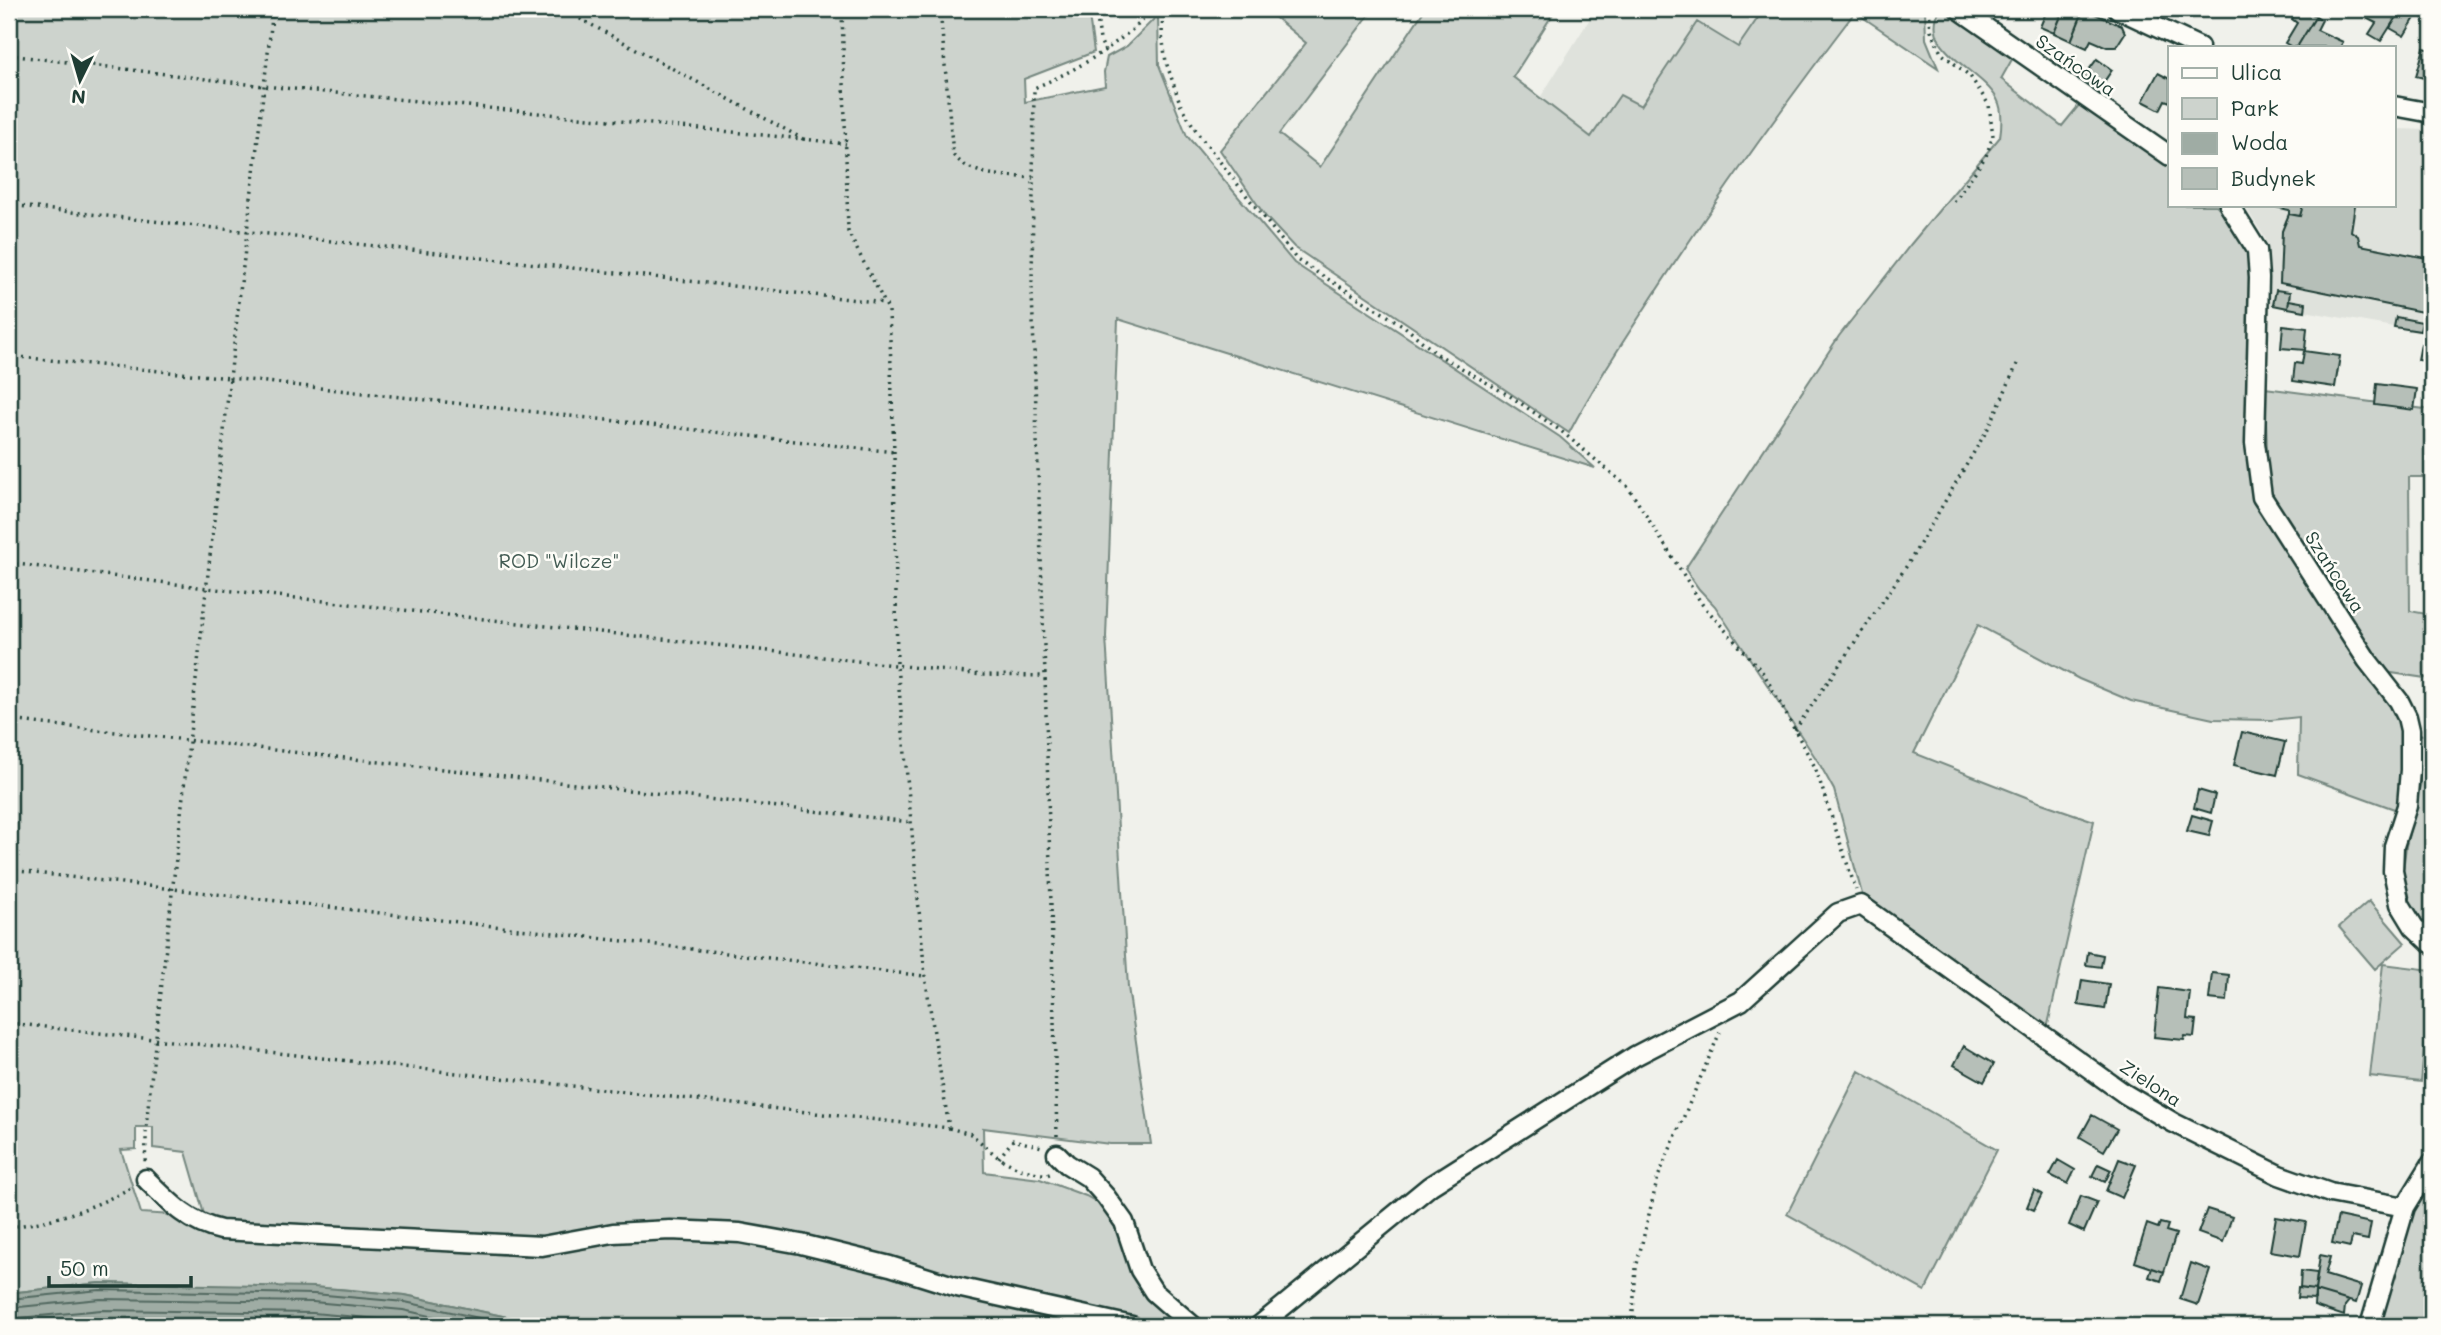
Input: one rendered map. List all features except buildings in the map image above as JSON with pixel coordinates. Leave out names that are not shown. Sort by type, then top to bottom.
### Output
[{"type":"street","name":"Szańcowa","points":[[1959,9],[2168,155]]},
{"type":"street","points":[[2118,9],[2197,46]]},
{"type":"street","points":[[2396,106],[2432,113]]},
{"type":"street","name":"Szańcowa","points":[[2230,206],[2257,250],[2259,278],[2255,443],[2262,497],[2360,649],[2407,716],[2410,730],[2410,770],[2407,806],[2394,846],[2393,871],[2400,904],[2414,927],[2432,944]]},
{"type":"street","points":[[1259,1326],[1430,1186],[1635,1056],[1741,1001],[1838,913],[1861,905]]},
{"type":"street","name":"Zielona","points":[[1861,905],[2125,1094],[2174,1123],[2279,1175],[2330,1194],[2405,1207]]},
{"type":"street","points":[[1062,1159],[1088,1177],[1106,1197],[1124,1222],[1140,1270],[1154,1292],[1193,1326]]},
{"type":"street","points":[[2370,1326],[2405,1207],[2432,1163]]},
{"type":"street","points":[[146,1179],[178,1211],[203,1226],[221,1230],[542,1246],[613,1233],[670,1230],[740,1233],[801,1244],[890,1266],[957,1287],[1132,1326]]},
{"type":"path","points":[[9,1227],[38,1223],[110,1200],[146,1179],[144,1151],[156,1038],[273,9]]},
{"type":"path","points":[[562,9],[803,139]]},
{"type":"path","points":[[842,9],[848,232],[889,311],[897,666],[925,976],[949,1128]]},
{"type":"path","points":[[940,9],[953,155],[962,165],[978,173],[1033,178]]},
{"type":"path","points":[[1096,9],[1100,40],[1105,51]]},
{"type":"path","points":[[9,1023],[949,1128],[971,1134],[999,1158],[1020,1169],[1047,1175],[1061,1171],[1032,291],[1034,88],[1078,69],[1123,38],[1156,9]]},
{"type":"path","points":[[1163,9],[1162,34],[1166,62],[1181,106],[1199,135],[1297,260],[1404,326],[1437,354],[1510,396],[1561,431],[1628,487],[1702,604],[1764,674],[1815,767],[1861,905]]},
{"type":"path","points":[[1929,9],[1931,30],[1941,53],[1970,76],[1989,105],[1993,136],[1986,156],[1952,205]]},
{"type":"path","points":[[9,55],[264,86],[846,144]]},
{"type":"path","points":[[9,205],[885,303]]},
{"type":"path","points":[[9,356],[894,452]]},
{"type":"path","points":[[1795,730],[1908,565],[1990,425],[2018,362]]},
{"type":"path","points":[[9,563],[897,666],[983,675],[1045,676]]},
{"type":"path","points":[[9,720],[911,822]]},
{"type":"path","points":[[9,870],[925,976]]},
{"type":"path","points":[[1632,1326],[1636,1268],[1658,1177],[1730,1008]]},
{"type":"path","points":[[999,1158],[1013,1140],[1038,1145],[1062,1159]]},
{"type":"shaded area","points":[[1596,9],[1764,9],[1738,47],[1697,22],[1641,106],[1620,95],[1592,137],[1540,98]]},
{"type":"shaded area","points":[[2396,129],[2432,130],[2432,334],[2266,304],[2268,247],[2245,206],[2396,206]]},
{"type":"green space","name":"ROD \"Wilcze\"","points":[[9,9],[1088,9],[1094,52],[1024,79],[1025,102],[1105,86],[1107,57],[1127,46],[1158,15],[1159,65],[1187,136],[1294,263],[1560,437],[1595,468],[1118,319],[1106,637],[1128,987],[1151,1144],[1110,1144],[983,1128],[984,1172],[1040,1179],[1086,1196],[1102,1205],[1186,1326],[1143,1323],[734,1227],[538,1239],[209,1223],[192,1215],[204,1214],[186,1152],[153,1148],[153,1127],[136,1127],[136,1149],[121,1150],[141,1213],[173,1215],[207,1237],[436,1246],[526,1256],[615,1241],[739,1239],[784,1245],[829,1261],[1101,1326],[549,1326],[405,1295],[340,1289],[99,1283],[9,1293]]},
{"type":"green space","points":[[1265,9],[1360,9],[1369,15],[1279,134],[1320,167],[1425,9],[1556,9],[1513,77],[1591,137],[1620,95],[1641,106],[1697,22],[1738,47],[1764,9],[1925,9],[1926,39],[1938,68],[1855,12],[1698,228],[1608,366],[1569,433],[1294,247],[1266,217],[1220,150],[1306,43]]},
{"type":"green space","points":[[1940,9],[1947,9],[2015,54],[2001,79],[2062,126],[2084,99],[2168,166],[2168,206],[2217,206],[2234,219],[2252,252],[2251,465],[2399,708],[2406,745],[2400,811],[2298,774],[2299,717],[2271,720],[2213,719],[2131,701],[2079,679],[1978,625],[1914,753],[2094,821],[2047,1029],[1876,913],[1862,894],[1834,790],[1715,606],[1685,569],[1839,336],[2000,137],[2002,117],[1997,99],[1989,88],[1944,48],[1937,36],[1935,23]]},
{"type":"green space","points":[[2265,388],[2432,410],[2432,447],[2427,477],[2409,477],[2410,611],[2432,615],[2432,679],[2385,672],[2271,498],[2268,485]]},
{"type":"green space","points":[[2419,734],[2432,737],[2432,937],[2413,915],[2403,871],[2421,782]]},
{"type":"green space","points":[[2369,901],[2405,943],[2375,969],[2339,927]]},
{"type":"green space","points":[[2383,964],[2432,970],[2421,1082],[2370,1076]]},
{"type":"green space","points":[[1859,1071],[1997,1150],[1925,1291],[1787,1214]]},
{"type":"green space","points":[[2432,1172],[2432,1303],[2425,1326],[2377,1326],[2407,1228]]},
{"type":"water","points":[[99,1283],[314,1287],[405,1295],[549,1326],[9,1326],[9,1293]]}]
